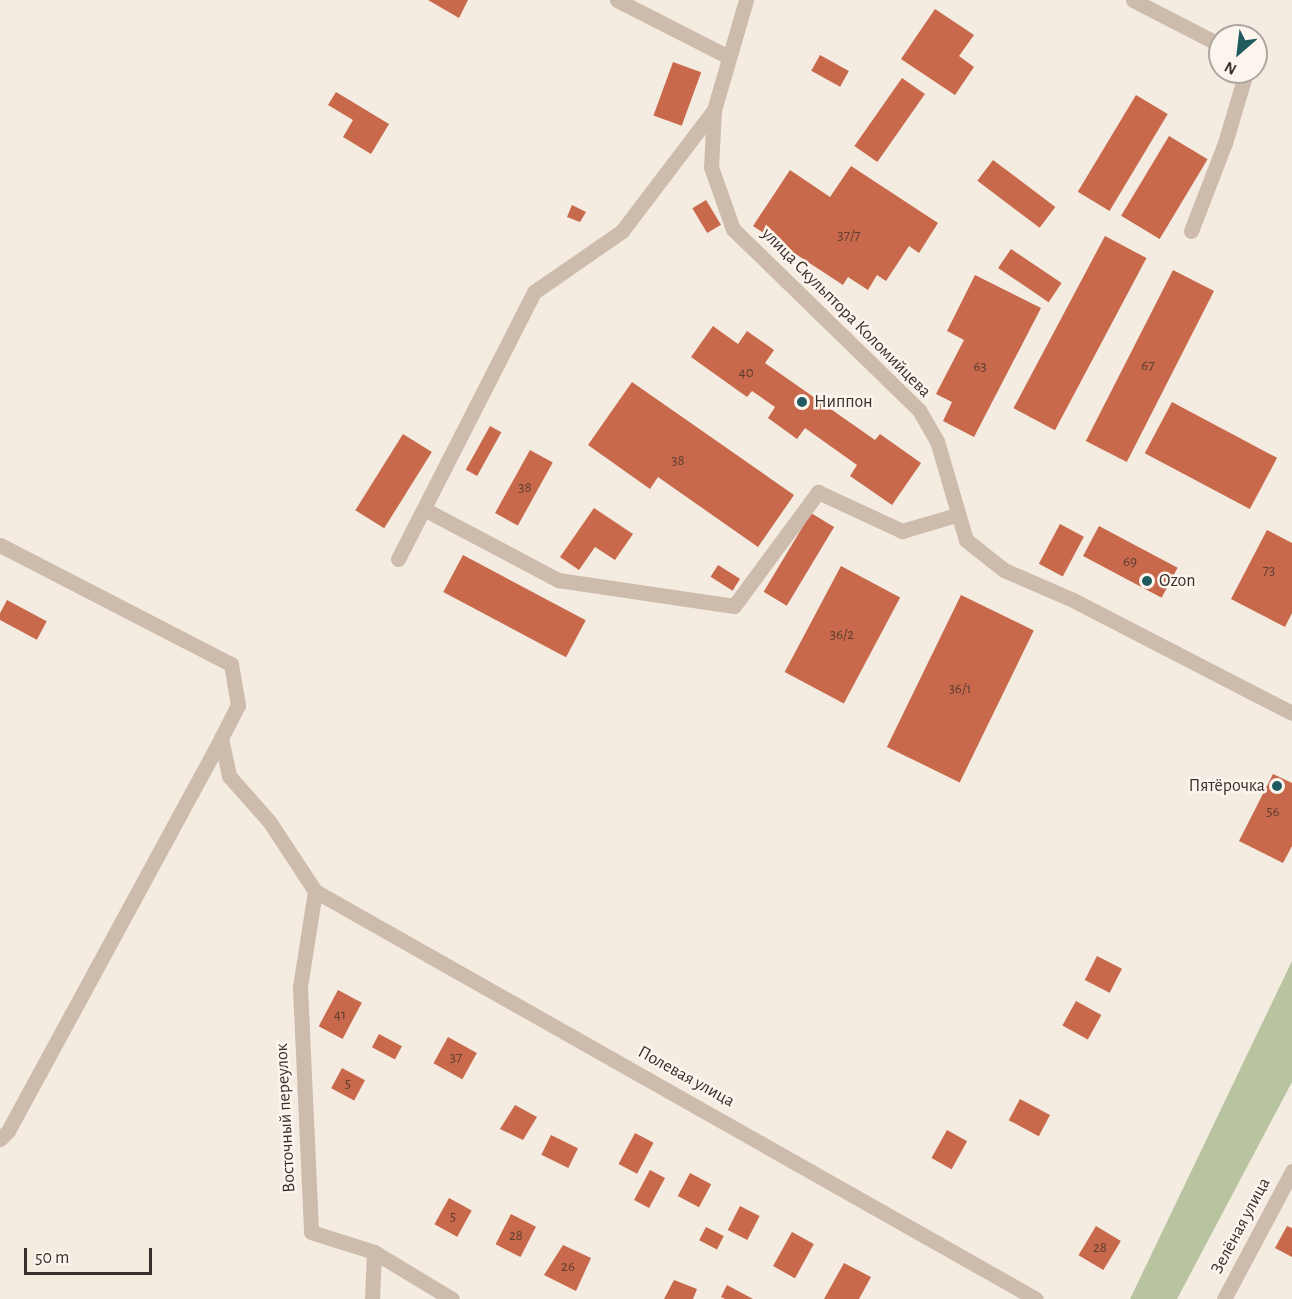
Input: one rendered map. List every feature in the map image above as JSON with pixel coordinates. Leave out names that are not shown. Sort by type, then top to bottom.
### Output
[{"type":"street","points":[[617,0],[727,56]]},
{"type":"street","points":[[651,0],[652,18]]},
{"type":"street","name":"улица Скульптора Коломийцева","points":[[746,0],[727,56],[714,110],[711,167],[733,229],[919,410],[937,441],[956,515],[966,540],[1004,570],[1073,600],[1292,713]]},
{"type":"street","points":[[1133,0],[1208,39]]},
{"type":"street","points":[[1191,231],[1225,143],[1242,84]]},
{"type":"street","points":[[398,559],[534,292],[622,231],[714,110]]},
{"type":"street","points":[[424,509],[558,580],[734,606],[818,492],[902,531],[956,515]]},
{"type":"street","points":[[0,545],[231,664],[238,705],[8,1131],[0,1139]]},
{"type":"street","points":[[220,738],[229,776],[269,821],[315,891]]},
{"type":"street","name":"Восточный переулок","points":[[315,891],[300,987],[311,1232],[375,1252]]},
{"type":"street","name":"Полевая улица","points":[[315,891],[1036,1299]]},
{"type":"street","name":"Зелёная улица","points":[[1224,1299],[1292,1171]]},
{"type":"street","points":[[372,1299],[375,1252],[452,1299]]},
{"type":"green space","points":[[1292,961],[1292,1082],[1177,1299],[1130,1299]]},
{"type":"building","points":[[428,0],[468,0],[459,18]]},
{"type":"building","points":[[935,9],[974,35],[959,56],[974,67],[955,95],[901,59]]},
{"type":"building","points":[[820,55],[849,71],[840,87],[811,71]]},
{"type":"building","points":[[673,62],[701,72],[682,126],[654,116]]},
{"type":"building","points":[[902,78],[925,94],[877,162],[854,146]]},
{"type":"building","points":[[336,92],[389,124],[371,154],[343,137],[353,120],[328,105]]},
{"type":"building","points":[[1136,95],[1168,114],[1110,211],[1078,192]]},
{"type":"building","points":[[1169,136],[1208,159],[1160,239],[1121,216]]},
{"type":"building","points":[[993,160],[1055,207],[1040,228],[977,181]]},
{"type":"building","points":[[851,166],[938,223],[919,253],[909,246],[886,281],[877,275],[868,290],[848,277],[843,285],[753,226],[790,170],[830,197]]},
{"type":"building","points":[[706,200],[721,225],[707,233],[692,208]]},
{"type":"building","points":[[572,205],[586,212],[580,222],[567,217]]},
{"type":"building","points":[[1105,236],[1146,258],[1055,430],[1013,408]]},
{"type":"building","points":[[1011,249],[1062,283],[1049,302],[998,268]]},
{"type":"building","points":[[1173,270],[1214,291],[1127,462],[1086,441]]},
{"type":"building","points":[[975,275],[1041,308],[974,437],[943,421],[952,402],[936,394],[964,340],[947,331]]},
{"type":"building","points":[[713,326],[738,344],[747,331],[774,350],[765,363],[875,440],[880,434],[921,463],[892,505],[850,476],[857,465],[805,428],[797,439],[768,418],[775,407],[752,391],[747,397],[691,357]]},
{"type":"building","points":[[632,382],[794,495],[758,547],[658,477],[650,489],[588,445]]},
{"type":"building","points":[[1172,402],[1277,458],[1250,509],[1145,453]]},
{"type":"building","points":[[490,426],[501,432],[477,476],[466,470]]},
{"type":"building","points":[[403,434],[432,452],[384,528],[355,510]]},
{"type":"building","points":[[530,450],[553,463],[518,526],[495,513]]},
{"type":"building","points":[[594,508],[633,534],[615,560],[595,547],[579,570],[560,557]]},
{"type":"building","points":[[811,513],[834,527],[787,606],[764,592]]},
{"type":"building","points":[[1060,524],[1084,537],[1063,576],[1039,564]]},
{"type":"building","points":[[1099,526],[1178,568],[1162,598],[1083,556]]},
{"type":"building","points":[[1267,530],[1292,543],[1292,613],[1285,627],[1231,599]]},
{"type":"building","points":[[463,555],[586,620],[566,657],[443,592]]},
{"type":"building","points":[[718,565],[740,579],[733,591],[711,577]]},
{"type":"building","points":[[841,566],[900,597],[844,703],[785,672]]},
{"type":"building","points":[[961,595],[1034,631],[960,782],[887,747]]},
{"type":"building","points":[[7,600],[47,621],[37,640],[0,620],[0,613]]},
{"type":"building","points":[[1273,774],[1292,783],[1292,846],[1283,863],[1239,841]]},
{"type":"building","points":[[1097,956],[1122,969],[1110,993],[1085,980]]},
{"type":"building","points":[[338,990],[362,1003],[343,1039],[319,1026]]},
{"type":"building","points":[[1076,1001],[1101,1015],[1088,1040],[1062,1025]]},
{"type":"building","points":[[379,1034],[402,1046],[395,1059],[372,1047]]},
{"type":"building","points":[[448,1037],[477,1053],[462,1079],[433,1063]]},
{"type":"building","points":[[342,1068],[365,1080],[354,1101],[331,1088]]},
{"type":"building","points":[[1020,1099],[1050,1115],[1039,1136],[1009,1120]]},
{"type":"building","points":[[515,1105],[537,1117],[523,1140],[500,1129]]},
{"type":"building","points":[[947,1130],[967,1141],[952,1169],[931,1158]]},
{"type":"building","points":[[635,1133],[654,1143],[637,1174],[619,1164]]},
{"type":"building","points":[[551,1135],[578,1148],[568,1168],[541,1155]]},
{"type":"building","points":[[650,1170],[665,1178],[649,1208],[634,1200]]},
{"type":"building","points":[[690,1173],[711,1184],[699,1207],[678,1196]]},
{"type":"building","points":[[449,1198],[472,1211],[457,1237],[434,1224]]},
{"type":"building","points":[[740,1206],[760,1216],[747,1240],[728,1230]]},
{"type":"building","points":[[511,1214],[536,1227],[521,1257],[496,1244]]},
{"type":"building","points":[[1096,1226],[1121,1241],[1103,1270],[1078,1255]]},
{"type":"building","points":[[1287,1226],[1292,1228],[1292,1257],[1275,1248]]},
{"type":"building","points":[[706,1227],[724,1236],[717,1249],[699,1240]]},
{"type":"building","points":[[792,1232],[814,1244],[795,1278],[773,1266]]},
{"type":"building","points":[[563,1245],[591,1258],[576,1291],[544,1275]]},
{"type":"building","points":[[844,1263],[871,1277],[859,1299],[824,1299]]},
{"type":"building","points":[[674,1280],[697,1289],[693,1299],[664,1299]]},
{"type":"building","points":[[727,1285],[753,1299],[721,1297]]},
{"type":"place","name":"Ниппон","points":[[802,402]]},
{"type":"place","name":"Ozon","points":[[1147,581]]},
{"type":"place","name":"Пятёрочка","points":[[1277,786]]}]
